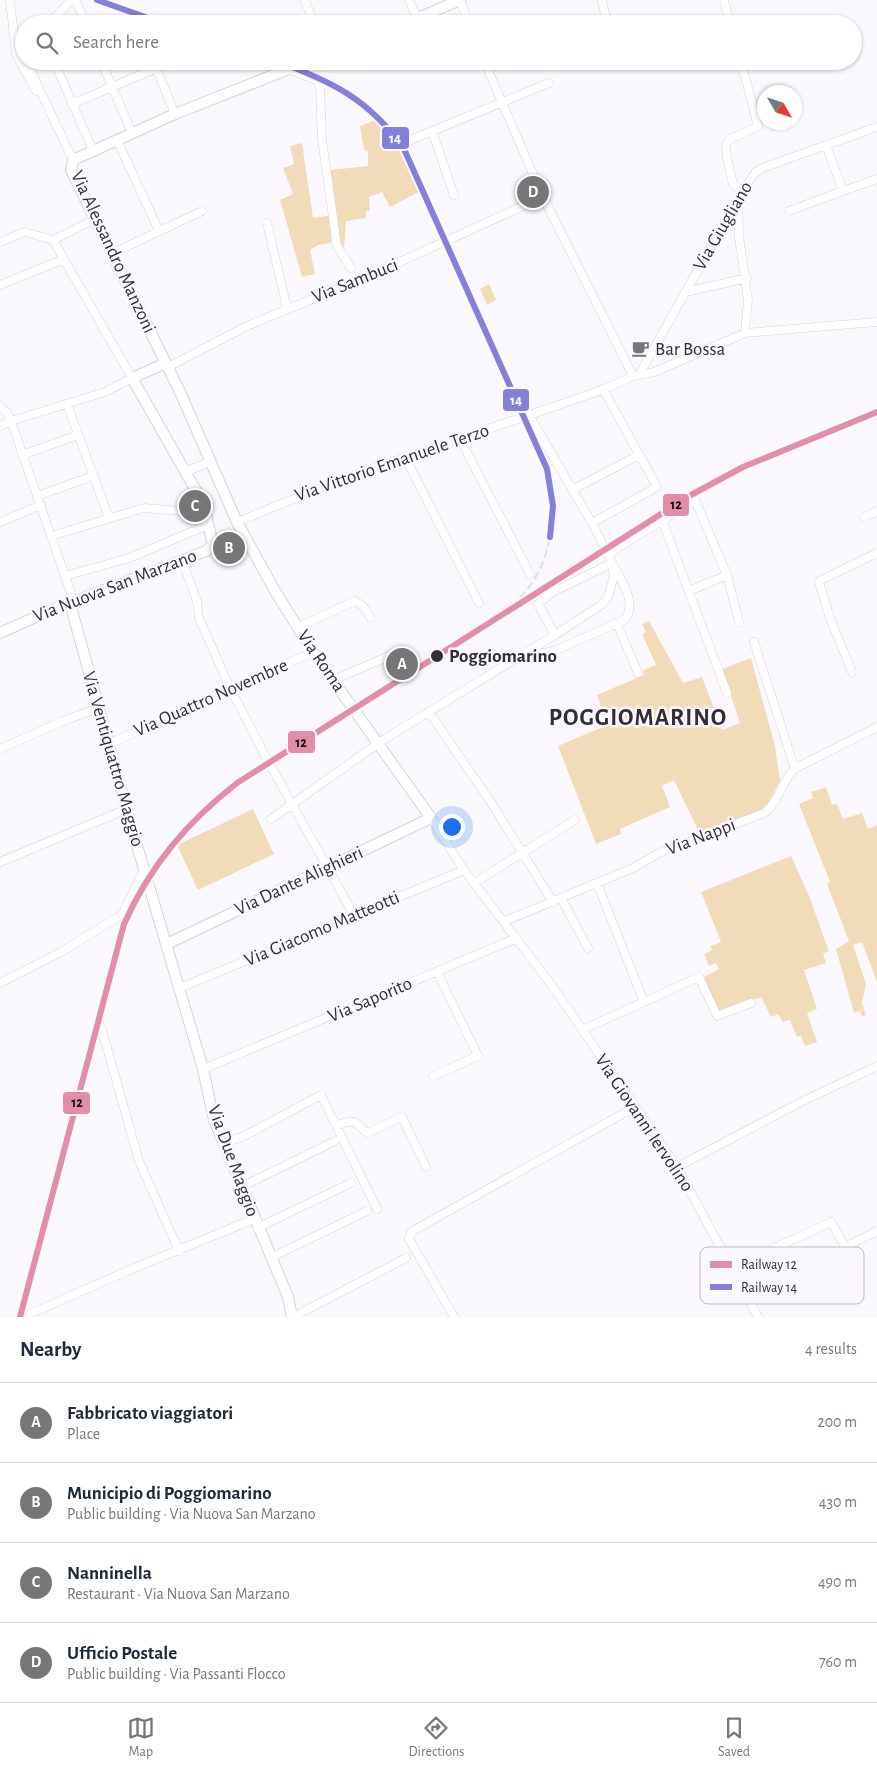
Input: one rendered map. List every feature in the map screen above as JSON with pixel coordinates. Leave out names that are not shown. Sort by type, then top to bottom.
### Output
[{"type":"main road","points":[[424,15],[460,0]]},
{"type":"main road","name":"Via Alessandro Manzoni","points":[[237,522],[212,462],[167,365],[71,170],[73,160],[175,114],[285,70]]},
{"type":"main road","points":[[132,378],[167,365]]},
{"type":"main road","name":"Via Nuova San Marzano","points":[[0,633],[70,603],[206,551],[213,544],[203,503],[132,378]]},
{"type":"main road","name":"Via Roma","points":[[237,522],[274,591],[313,652],[431,818]]},
{"type":"main road","name":"Via Ventiquattro Maggio","points":[[70,603],[144,870],[167,944]]},
{"type":"main road","name":"Via Dante Alighieri","points":[[167,944],[431,818]]},
{"type":"main road","name":"Via Due Maggio","points":[[167,944],[203,1070],[214,1120],[270,1258],[288,1297],[293,1317]]},
{"type":"street","points":[[10,0],[15,45]]},
{"type":"street","points":[[58,15],[72,0],[76,1],[82,15]]},
{"type":"street","points":[[305,0],[311,15]]},
{"type":"street","points":[[409,0],[416,15]]},
{"type":"street","points":[[460,0],[466,15]]},
{"type":"street","points":[[602,0],[605,15]]},
{"type":"street","points":[[724,0],[728,15]]},
{"type":"street","points":[[23,70],[28,80],[42,95]]},
{"type":"street","points":[[30,70],[73,160]]},
{"type":"street","points":[[58,70],[93,151]]},
{"type":"street","points":[[105,70],[132,133]]},
{"type":"street","points":[[72,104],[145,70]]},
{"type":"street","points":[[157,70],[175,114]]},
{"type":"street","points":[[291,70],[316,80],[320,86],[322,139],[337,246],[350,268]]},
{"type":"street","points":[[488,70],[543,197],[638,373]]},
{"type":"street","points":[[742,191],[734,184],[727,158],[726,144],[730,139],[758,126],[743,70]]},
{"type":"street","points":[[408,141],[549,83]]},
{"type":"street","name":"Via Giugliano","points":[[638,373],[742,191],[756,172],[877,126]]},
{"type":"street","points":[[432,131],[454,195]]},
{"type":"street","points":[[117,140],[159,231]]},
{"type":"street","points":[[826,145],[843,191]]},
{"type":"street","points":[[789,211],[877,179]]},
{"type":"street","name":"Via Sambuci","points":[[167,365],[246,326],[370,275],[543,197]]},
{"type":"street","points":[[738,200],[740,237],[747,278],[748,300],[745,334]]},
{"type":"street","points":[[111,254],[202,211]]},
{"type":"street","points":[[0,242],[25,232],[53,240],[95,219]]},
{"type":"street","points":[[267,223],[288,308]]},
{"type":"street","points":[[0,426],[105,392],[132,378],[53,240]]},
{"type":"street","points":[[0,285],[64,258]]},
{"type":"street","points":[[686,292],[747,278]]},
{"type":"street","name":"Via Vittorio Emanuele Terzo","points":[[237,522],[267,508],[405,457],[603,389],[638,373],[654,372],[745,334],[877,322]]},
{"type":"street","points":[[592,524],[656,487],[603,389]]},
{"type":"street","points":[[67,404],[109,518]]},
{"type":"street","points":[[0,406],[8,414],[11,421],[41,505],[72,596],[70,603]]},
{"type":"street","points":[[517,658],[554,651],[617,624],[627,616],[629,603],[628,594],[608,554],[529,415]]},
{"type":"street","points":[[22,455],[78,435]]},
{"type":"street","points":[[460,439],[530,574]]},
{"type":"street","points":[[572,490],[639,455]]},
{"type":"street","points":[[405,457],[479,603]]},
{"type":"street","points":[[185,472],[212,462]]},
{"type":"street","points":[[37,496],[93,476]]},
{"type":"street","points":[[608,554],[695,500],[727,575],[739,622]]},
{"type":"street","points":[[0,522],[41,505]]},
{"type":"street","points":[[51,536],[144,508],[205,513]]},
{"type":"street","points":[[864,517],[877,511]]},
{"type":"street","points":[[662,520],[727,693]]},
{"type":"street","points":[[65,576],[129,558],[208,525]]},
{"type":"street","points":[[852,672],[830,618],[819,582],[877,553]]},
{"type":"street","points":[[182,560],[197,601],[199,618],[230,688],[292,805],[354,915]]},
{"type":"street","points":[[555,635],[538,604],[553,592],[612,563]]},
{"type":"street","points":[[271,819],[377,744],[601,605],[612,586],[612,563]]},
{"type":"street","points":[[689,591],[727,575]]},
{"type":"street","points":[[298,627],[355,602],[364,607],[370,617]]},
{"type":"street","points":[[617,624],[638,673]]},
{"type":"street","points":[[754,642],[795,769]]},
{"type":"street","points":[[333,680],[403,650]]},
{"type":"street","name":"Via Quattro Novembre","points":[[109,744],[313,652]]},
{"type":"street","points":[[0,749],[63,721],[98,708]]},
{"type":"street","points":[[429,712],[553,902]]},
{"type":"street","name":"Via Nappi","points":[[505,921],[633,868],[659,853],[764,813],[772,807],[789,774],[795,769],[877,727]]},
{"type":"street","points":[[0,862],[127,809]]},
{"type":"street","points":[[431,818],[464,870],[517,938]]},
{"type":"street","points":[[474,883],[523,854],[574,820]]},
{"type":"street","points":[[0,983],[61,952],[118,917],[123,913],[144,870]]},
{"type":"street","name":"Via Giacomo Matteotti","points":[[180,988],[464,870]]},
{"type":"street","points":[[597,883],[644,1002]]},
{"type":"street","points":[[562,898],[588,948]]},
{"type":"street","name":"Via Saporito","points":[[203,1070],[517,938]]},
{"type":"street","name":"Via Giovanni Iervolino","points":[[517,938],[677,1167],[720,1247]]},
{"type":"street","points":[[433,1076],[478,1056],[437,972]]},
{"type":"street","points":[[582,1030],[699,977],[717,1016],[751,1003]]},
{"type":"street","points":[[102,1030],[139,1161],[179,1251]]},
{"type":"street","points":[[677,1167],[801,1102],[877,1066]]},
{"type":"street","points":[[223,1144],[246,1136],[321,1095],[377,1209]]},
{"type":"street","points":[[454,1317],[409,1239],[411,1232],[635,1107]]},
{"type":"street","points":[[336,1126],[348,1121],[367,1133],[402,1117],[426,1168]]},
{"type":"street","points":[[241,1187],[335,1141]]},
{"type":"street","points":[[26,1315],[127,1271],[256,1224],[351,1184]]},
{"type":"street","points":[[270,1258],[367,1211]]},
{"type":"street","points":[[776,1247],[830,1222],[845,1247],[877,1231]]},
{"type":"street","points":[[293,1317],[406,1258]]},
{"type":"street","name":"Via Giovanni Iervolino","points":[[751,1304],[758,1317]]},
{"type":"shaded area","points":[[378,119],[404,153],[421,191],[390,207],[382,192],[369,197],[370,211],[366,211],[366,218],[346,221],[344,250],[339,251],[337,235],[331,234],[331,243],[318,245],[310,250],[315,274],[302,277],[280,200],[293,194],[283,168],[294,164],[290,146],[302,143],[313,218],[333,215],[330,170],[368,166],[368,152],[364,150],[360,126]]},
{"type":"shaded area","points":[[489,284],[496,300],[487,305],[480,289]]},
{"type":"shaded area","points":[[649,621],[683,683],[702,677],[722,730],[740,723],[722,669],[751,658],[775,746],[780,781],[766,807],[755,813],[699,832],[674,780],[662,786],[670,807],[620,829],[621,834],[596,844],[558,746],[607,725],[597,695],[644,675],[643,670],[656,665],[642,634],[646,632],[642,624]]},
{"type":"shaded area","points":[[826,787],[832,805],[837,804],[843,819],[862,813],[868,829],[877,825],[877,982],[862,942],[853,945],[866,984],[862,1003],[866,1015],[862,1016],[860,1011],[854,1013],[836,949],[849,941],[827,884],[830,882],[799,804],[813,798],[811,792]]},
{"type":"shaded area","points":[[253,809],[274,854],[198,890],[177,845]]},
{"type":"shaded area","points":[[791,856],[810,898],[829,952],[823,953],[826,963],[804,970],[817,1009],[807,1013],[817,1042],[805,1046],[801,1036],[797,1037],[790,1020],[783,1022],[778,1014],[771,1017],[761,997],[717,1013],[702,978],[719,969],[716,963],[709,966],[704,954],[712,950],[710,946],[721,942],[701,892]]},
{"type":"railway","points":[[492,621],[523,594],[537,575],[547,551],[550,537]]},
{"type":"rail line","name":"14","points":[[97,0],[140,15]]},
{"type":"rail line","name":"14","points":[[299,70],[331,84],[363,104],[391,132],[404,149],[547,469],[553,506],[550,537]]},
{"type":"rail line","name":"12","points":[[20,1317],[124,924],[134,903],[158,864],[186,829],[237,783],[691,495],[743,467],[877,412]]},
{"type":"place","name":"Ufficio Postale","points":[[533,192]]},
{"type":"place","name":"Bar Bossa","points":[[641,349]]},
{"type":"place","name":"Nanninella","points":[[195,506]]},
{"type":"place","name":"Municipio di Poggiomarino","points":[[229,548]]},
{"type":"place","name":"Poggiomarino","points":[[437,656]]},
{"type":"place","name":"Fabbricato viaggiatori","points":[[402,664]]},
{"type":"district","name":"POGGIOMARINO","points":[[638,718]]}]
